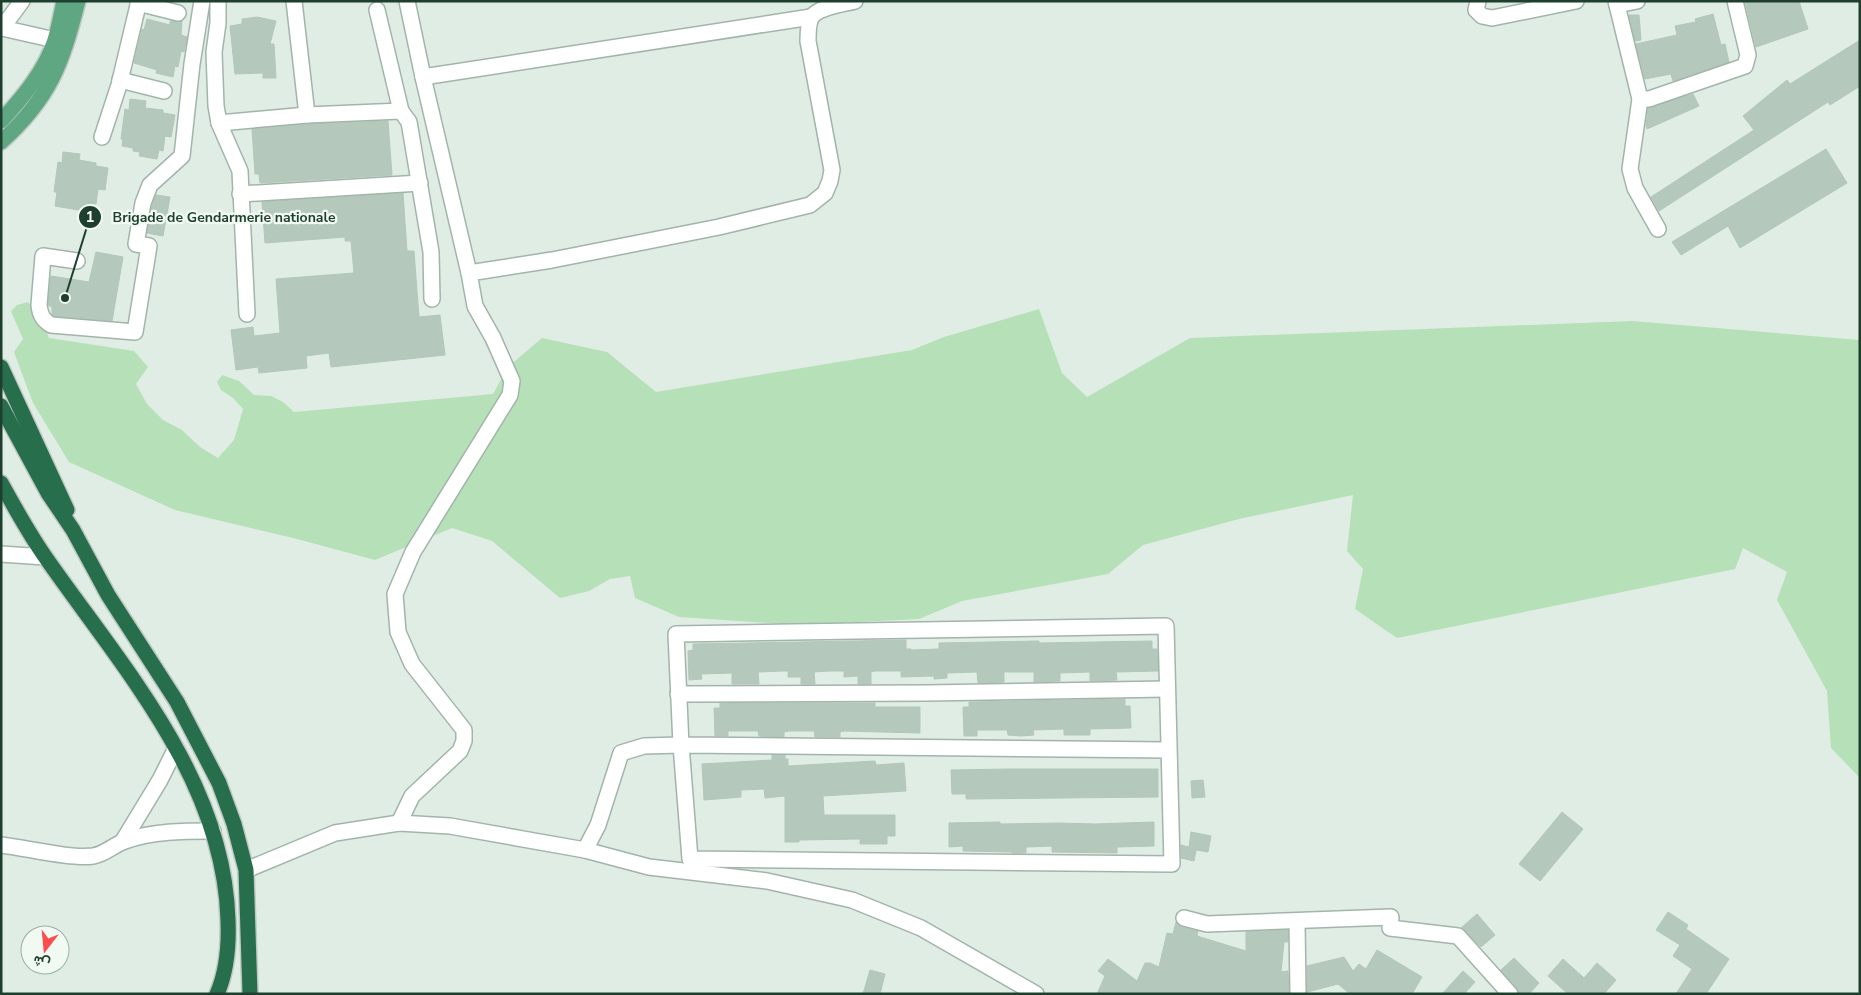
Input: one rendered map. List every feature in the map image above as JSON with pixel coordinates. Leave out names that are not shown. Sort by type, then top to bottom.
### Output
[{"type":"highway","points":[[1,367],[59,490],[70,516],[73,530]]},
{"type":"highway","points":[[1,406],[48,493],[73,530],[108,595],[177,702],[219,783],[246,870],[250,994]]},
{"type":"highway","points":[[1,483],[45,557],[119,659],[176,748],[198,791],[213,831],[225,875],[229,939],[224,970],[217,994]]},
{"type":"highway","points":[[240,994],[247,956],[249,931]]},
{"type":"highway","points":[[210,994],[224,970]]},
{"type":"main road","points":[[1,121],[32,84],[45,62],[55,40],[64,1]]},
{"type":"main road","points":[[1,148],[43,95],[53,77],[68,40],[78,1]]},
{"type":"main road","points":[[1,142],[18,126]]},
{"type":"street","points":[[1,28],[22,1]]},
{"type":"street","points":[[77,261],[43,256],[39,305],[44,320],[52,325],[135,332],[149,246],[136,244],[141,210],[150,185],[182,156],[192,64],[202,1]]},
{"type":"street","points":[[218,1],[214,74],[216,106],[219,123],[240,171],[247,314]]},
{"type":"street","points":[[294,1],[307,115]]},
{"type":"street","points":[[399,822],[412,796],[460,751],[464,741],[464,730],[412,664],[398,632],[395,594],[413,552],[510,395],[512,382],[493,338],[475,306],[407,1]]},
{"type":"street","points":[[469,273],[552,260],[719,226],[810,205],[824,193],[830,181],[832,170],[808,41],[812,17],[819,10],[855,1]]},
{"type":"street","points":[[1478,1],[1476,10],[1482,16],[1492,18],[1576,1]]},
{"type":"street","points":[[1637,1],[1617,3],[1640,98],[1630,169],[1635,188],[1658,229]]},
{"type":"street","points":[[1640,98],[1649,99],[1745,66],[1748,55],[1735,1]]},
{"type":"street","points":[[102,137],[120,80],[139,2],[178,13]]},
{"type":"street","points":[[1,10],[1,28]]},
{"type":"street","points":[[376,10],[401,111],[409,122],[431,252],[432,299]]},
{"type":"street","points":[[423,77],[812,17]]},
{"type":"street","points":[[1,28],[55,40]]},
{"type":"street","points":[[120,80],[164,91]]},
{"type":"street","points":[[219,123],[307,115],[401,111]]},
{"type":"street","points":[[240,194],[420,183]]},
{"type":"street","points":[[1,554],[45,557]]},
{"type":"street","points":[[1166,626],[1172,864],[690,859],[680,745],[678,694],[676,634],[1166,626]]},
{"type":"street","points":[[678,694],[926,693],[1167,689]]},
{"type":"street","points":[[585,850],[598,825],[621,752],[644,746],[1168,750]]},
{"type":"street","points":[[124,841],[160,780],[176,748]]},
{"type":"street","points":[[246,870],[335,833],[399,822],[450,826],[585,850],[649,867],[767,881],[852,900],[921,928],[1036,994]]},
{"type":"street","points":[[1,845],[82,856],[104,853],[124,841],[168,833],[213,831]]},
{"type":"street","points":[[1184,918],[1207,924],[1391,917],[1390,928],[1458,936],[1510,994]]},
{"type":"street","points":[[1297,922],[1298,994]]},
{"type":"green space","points":[[28,302],[37,312],[49,338],[134,351],[148,367],[136,384],[147,404],[163,420],[182,430],[200,447],[218,458],[234,440],[243,409],[233,398],[221,390],[217,382],[222,375],[239,381],[254,395],[271,396],[283,402],[294,412],[493,394],[508,367],[542,338],[607,352],[656,392],[912,350],[944,337],[1039,309],[1062,373],[1087,397],[1190,338],[1632,321],[1860,340],[1860,778],[1831,748],[1827,691],[1777,600],[1787,572],[1743,548],[1735,569],[1397,638],[1355,609],[1363,569],[1347,551],[1353,495],[1239,519],[1143,545],[1108,574],[962,601],[919,619],[798,625],[679,617],[635,598],[630,576],[610,579],[589,591],[560,598],[492,541],[452,528],[375,560],[175,510],[69,462],[33,403],[14,352],[23,339],[11,311],[17,305]]},
{"type":"building","points":[[1745,1],[1799,1],[1808,29],[1756,47]]},
{"type":"building","points":[[1713,14],[1721,45],[1725,44],[1729,62],[1673,81],[1671,74],[1645,79],[1636,44],[1677,35],[1675,26],[1696,22],[1695,19]]},
{"type":"building","points":[[1629,15],[1639,15],[1641,40],[1635,41]]},
{"type":"building","points":[[257,17],[276,21],[270,44],[274,44],[276,78],[263,78],[263,73],[235,74],[230,26],[242,24],[242,19]]},
{"type":"building","points":[[147,19],[170,25],[170,21],[182,21],[181,35],[187,37],[184,52],[181,51],[178,67],[175,66],[173,77],[156,73],[157,70],[134,63],[142,29],[144,30]]},
{"type":"building","points":[[1860,40],[1860,86],[1830,105],[1828,102],[1659,211],[1651,197],[1754,130],[1743,116],[1787,80],[1790,84]]},
{"type":"building","points":[[1693,94],[1699,106],[1647,129],[1648,108]]},
{"type":"building","points":[[130,99],[146,101],[145,108],[163,110],[163,113],[175,115],[171,137],[165,136],[163,151],[159,150],[157,159],[139,156],[140,152],[133,151],[133,148],[122,146],[123,139],[121,139],[125,109],[129,110]]},
{"type":"building","points":[[388,121],[392,175],[260,183],[259,174],[255,174],[252,129],[308,124]]},
{"type":"building","points":[[1826,149],[1847,183],[1740,248],[1728,226],[1681,255],[1672,242]]},
{"type":"building","points":[[63,152],[80,154],[79,160],[96,163],[96,166],[108,168],[105,190],[98,189],[96,204],[92,203],[90,212],[55,206],[57,192],[54,192],[58,162],[62,163]]},
{"type":"building","points":[[403,193],[407,251],[414,251],[419,317],[440,315],[445,355],[331,367],[329,353],[306,356],[307,368],[259,373],[258,367],[236,370],[231,330],[253,327],[254,336],[280,333],[276,279],[354,273],[351,241],[345,241],[345,237],[265,243],[262,202]]},
{"type":"building","points":[[156,195],[170,197],[163,236],[147,233]]},
{"type":"building","points":[[96,252],[123,257],[112,321],[54,316],[52,314],[52,307],[48,305],[51,276],[89,282]]},
{"type":"building","points":[[906,640],[906,649],[911,650],[939,649],[939,643],[1152,641],[1152,649],[1157,649],[1158,671],[1116,672],[1117,680],[1090,681],[1090,672],[1060,673],[1060,681],[1034,682],[1034,672],[1004,672],[1004,682],[978,683],[977,672],[947,673],[947,678],[934,679],[934,676],[901,677],[901,671],[871,672],[871,684],[858,684],[858,676],[844,677],[844,671],[814,672],[815,684],[801,684],[801,677],[788,677],[788,671],[758,672],[759,684],[732,684],[732,673],[701,674],[702,679],[689,680],[688,651],[693,650],[693,644]]},
{"type":"building","points":[[1125,699],[1125,706],[1130,706],[1131,728],[1090,729],[1090,735],[1064,735],[1064,729],[1033,730],[1034,735],[1021,736],[1008,735],[1007,730],[977,730],[977,736],[964,736],[963,707],[969,707],[969,702]]},
{"type":"building","points":[[720,703],[875,703],[875,707],[920,707],[920,733],[844,731],[840,732],[840,737],[815,737],[814,731],[789,731],[784,732],[784,737],[771,737],[759,736],[758,731],[728,731],[728,736],[715,736],[714,708],[720,708]]},
{"type":"building","points":[[772,755],[785,755],[785,759],[788,759],[788,766],[875,761],[876,765],[904,763],[906,791],[823,796],[824,815],[895,815],[895,836],[887,836],[887,844],[860,844],[860,839],[785,842],[785,796],[765,798],[764,789],[741,790],[741,797],[704,800],[702,764],[772,760]]},
{"type":"building","points":[[1158,769],[1158,797],[966,799],[966,794],[952,794],[951,770]]},
{"type":"building","points":[[1203,780],[1205,797],[1192,798],[1191,781]]},
{"type":"building","points":[[1562,812],[1583,829],[1540,881],[1519,864]]},
{"type":"building","points":[[1000,822],[1000,824],[1095,824],[1154,822],[1154,846],[1117,847],[1117,853],[1052,852],[1052,846],[1026,847],[1026,853],[963,851],[963,846],[949,847],[949,823]]},
{"type":"building","points":[[1191,832],[1211,836],[1208,852],[1196,850],[1194,861],[1181,858],[1181,845],[1189,847]]},
{"type":"building","points":[[1668,912],[1688,925],[1686,929],[1729,959],[1706,994],[1676,994],[1692,969],[1673,956],[1680,945],[1656,930]]},
{"type":"building","points":[[1477,914],[1495,935],[1481,947],[1461,928]]},
{"type":"building","points":[[1176,922],[1181,927],[1198,931],[1197,936],[1246,951],[1246,932],[1288,930],[1288,942],[1284,942],[1281,972],[1288,971],[1289,994],[1097,994],[1105,976],[1098,971],[1108,959],[1137,981],[1145,963],[1159,967],[1167,933],[1173,934]]},
{"type":"building","points":[[1377,950],[1422,977],[1412,994],[1350,994],[1338,984],[1307,992],[1307,966],[1344,957],[1353,971],[1359,964],[1366,969]]},
{"type":"building","points":[[1514,958],[1539,983],[1529,994],[1519,994],[1517,988],[1501,970]]},
{"type":"building","points":[[1563,959],[1584,978],[1597,963],[1616,980],[1604,994],[1568,994],[1548,976]]},
{"type":"building","points":[[870,970],[885,974],[880,994],[863,994]]},
{"type":"building","points":[[1463,971],[1475,982],[1464,994],[1442,994]]},
{"type":"place","name":"Brigade de Gendarmerie nationale","points":[[65,298]]}]
